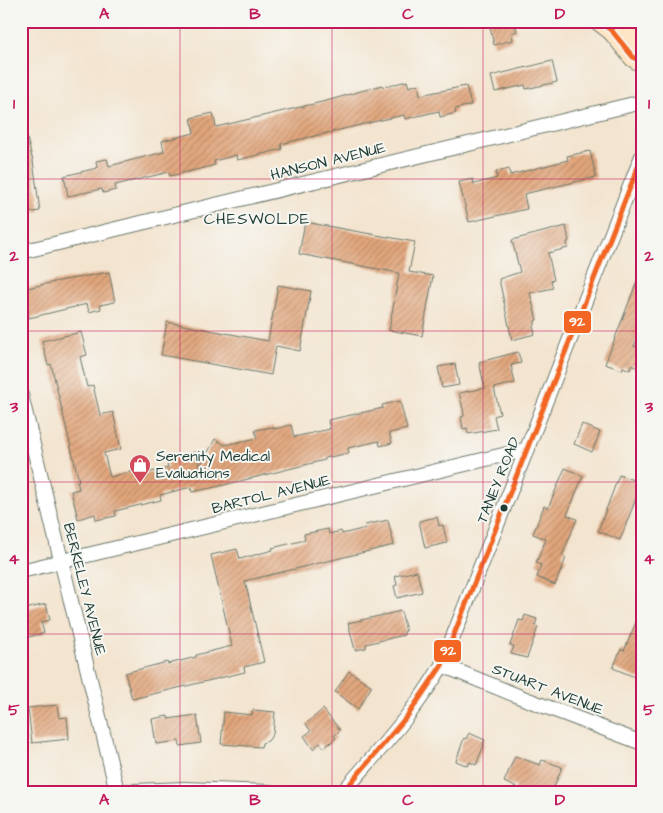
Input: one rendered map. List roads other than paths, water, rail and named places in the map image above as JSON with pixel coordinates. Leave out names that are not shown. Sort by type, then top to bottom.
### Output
[{"type":"main road","points":[[606,26],[642,42]]},
{"type":"main road","points":[[606,26],[633,56],[642,63]]},
{"type":"street","name":"HANSON AVENUE","points":[[21,252],[642,102]]},
{"type":"street","name":"TANEY ROAD","points":[[343,792],[426,694],[442,665],[642,156]]},
{"type":"street","name":"BERKELEY AVENUE","points":[[21,395],[114,791]]},
{"type":"street","name":"BARTOL AVENUE","points":[[21,571],[528,449]]},
{"type":"street","name":"STUART AVENUE","points":[[442,665],[642,743]]},
{"type":"street","points":[[114,791],[184,789],[269,792]]},
{"type":"place","name":"Serenity Medical Evaluations","points":[[140,484]]},
{"type":"district","name":"CHESWOLDE","points":[[257,218]]}]
